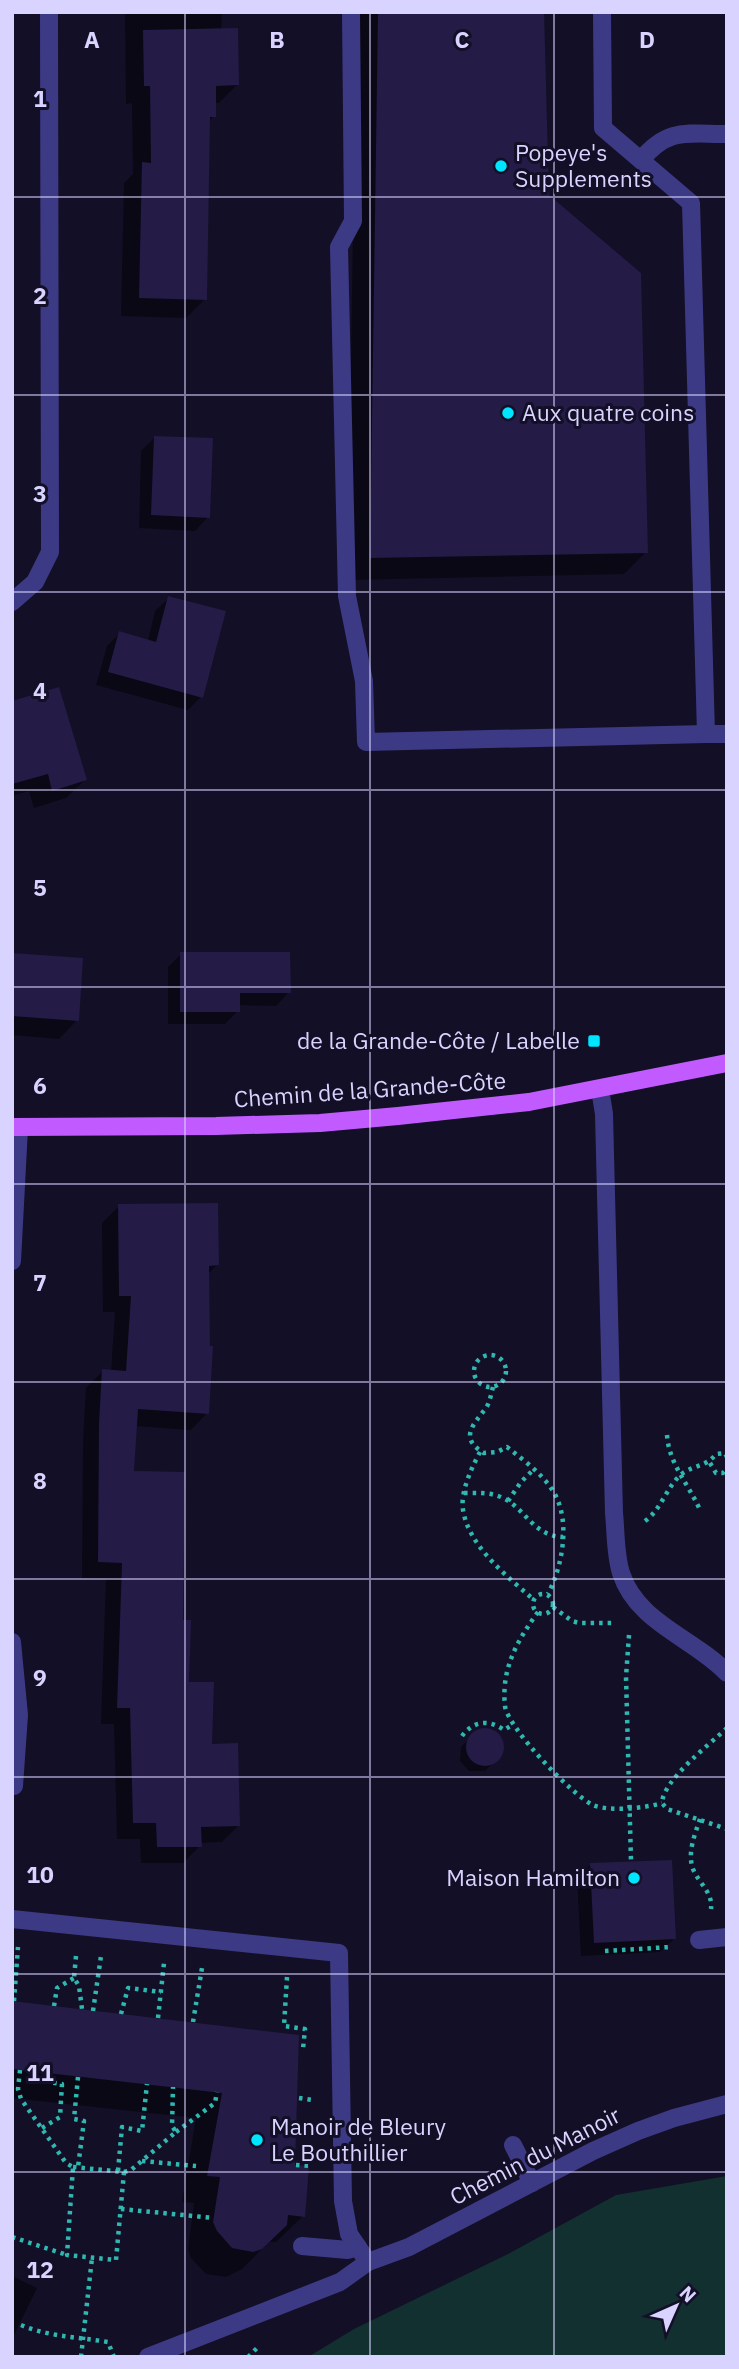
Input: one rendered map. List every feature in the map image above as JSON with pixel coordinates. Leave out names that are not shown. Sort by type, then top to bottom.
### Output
[{"type":"main road","name":"Chemin de la Grande-Côte","points":[[16,1128],[320,1123],[529,1102],[727,1063]]},
{"type":"street","points":[[12,602],[34,582],[50,552],[49,12]]},
{"type":"street","points":[[351,12],[353,221],[340,247],[340,275],[347,596],[364,681],[366,742],[727,734]]},
{"type":"street","points":[[601,12],[603,128],[691,203],[706,734]]},
{"type":"street","points":[[641,160],[654,145],[670,136],[727,134]]},
{"type":"street","points":[[600,1089],[604,1114],[614,1513],[620,1566],[627,1586],[645,1612],[707,1654],[727,1674]]},
{"type":"street","points":[[12,1261],[16,1128]]},
{"type":"street","points":[[12,1642],[19,1715],[14,1786]]},
{"type":"street","points":[[12,1919],[339,1953],[342,2193],[349,2234],[363,2254]]},
{"type":"street","points":[[690,1943],[727,1937]]},
{"type":"street","name":"Chemin du Manoir","points":[[363,2254],[409,2247],[638,2131],[727,2104]]},
{"type":"street","points":[[513,2145],[533,2183]]},
{"type":"street","points":[[302,2246],[348,2249],[363,2254]]},
{"type":"street","points":[[148,2357],[340,2282],[363,2254]]},
{"type":"path","points":[[493,1387],[483,1385],[475,1376],[476,1363],[486,1355],[496,1356],[505,1364],[506,1374],[504,1380],[493,1387],[487,1407],[475,1419],[470,1432],[471,1440],[480,1452],[491,1453],[506,1447],[534,1469],[556,1496],[561,1511],[562,1559],[548,1594]]},
{"type":"path","points":[[667,1434],[671,1460],[700,1510]]},
{"type":"path","points":[[480,1452],[464,1493],[463,1509],[474,1538],[497,1566],[534,1600]]},
{"type":"path","points":[[635,1524],[649,1518],[681,1474],[710,1462],[716,1454],[725,1452],[727,1457]]},
{"type":"path","points":[[710,1462],[716,1473],[723,1473],[727,1469]]},
{"type":"path","points":[[508,1501],[534,1469]]},
{"type":"path","points":[[464,1493],[491,1493],[508,1501],[531,1525],[553,1536],[563,1537]]},
{"type":"path","points":[[539,1594],[548,1594],[553,1600],[553,1607],[546,1614],[538,1612],[534,1607],[534,1600],[539,1594]]},
{"type":"path","points":[[553,1607],[579,1623],[622,1623]]},
{"type":"path","points":[[538,1612],[522,1635],[505,1677],[505,1709],[512,1725],[566,1785],[593,1805],[605,1809],[650,1807],[662,1803]]},
{"type":"path","points":[[631,1622],[626,1677],[631,1861]]},
{"type":"path","points":[[462,1736],[472,1726],[480,1723],[489,1723],[504,1730],[512,1725]]},
{"type":"path","points":[[727,1728],[673,1780],[663,1796],[662,1803],[667,1809],[727,1829]]},
{"type":"path","points":[[699,1819],[692,1843],[692,1868],[710,1895],[712,1917]]},
{"type":"path","points":[[605,1951],[690,1943]]},
{"type":"path","points":[[288,1970],[284,2026],[305,2029],[303,2049]]},
{"type":"path","points":[[54,2006],[57,1988],[74,1978],[79,1986],[82,2009]]},
{"type":"path","points":[[13,2001],[15,1984]]},
{"type":"path","points":[[93,2011],[97,1988]]},
{"type":"path","points":[[121,2014],[128,1988],[161,1992],[158,2018]]},
{"type":"path","points":[[194,2022],[198,1995]]},
{"type":"path","points":[[20,2070],[18,2089],[21,2099],[66,2163],[76,2167],[131,2170],[215,2103],[217,2092]]},
{"type":"path","points":[[42,2129],[60,2117],[62,2084],[49,2082],[49,2074]]},
{"type":"path","points":[[67,2255],[76,2167],[84,2121],[74,2119],[78,2077]]},
{"type":"path","points":[[12,2236],[67,2255],[116,2260],[121,2209],[121,2127],[142,2131],[147,2084]]},
{"type":"path","points":[[173,2087],[172,2126],[176,2132]]},
{"type":"path","points":[[292,2125],[314,2127]]},
{"type":"path","points":[[142,2161],[196,2166]]},
{"type":"path","points":[[121,2209],[214,2218]]},
{"type":"path","points":[[81,2357],[92,2258]]},
{"type":"path","points":[[21,2325],[41,2333],[108,2342],[114,2357]]},
{"type":"green space","points":[[727,2176],[727,2357],[308,2357],[354,2329],[508,2254],[616,2195]]},
{"type":"building","name":"Aux quatre coins","points":[[378,12],[544,12],[549,195],[641,273],[648,553],[370,558]]},
{"type":"building","points":[[238,28],[239,85],[216,86],[216,117],[210,117],[207,300],[139,298],[142,162],[151,163],[150,86],[144,86],[143,30]]},
{"type":"building","points":[[154,436],[213,438],[210,518],[151,515]]},
{"type":"building","points":[[168,596],[226,611],[203,698],[108,672],[119,631],[156,642]]},
{"type":"building","points":[[59,687],[87,780],[52,791],[48,774],[12,784],[12,701]]},
{"type":"building","points":[[180,952],[290,952],[291,993],[240,993],[240,1012],[180,1012]]},
{"type":"building","points":[[12,953],[83,958],[79,1021],[12,1016]]},
{"type":"building","points":[[218,1203],[219,1265],[209,1266],[210,1346],[213,1346],[209,1414],[138,1409],[134,1471],[185,1472],[183,1620],[191,1620],[189,1682],[214,1682],[212,1744],[238,1743],[240,1826],[201,1827],[202,1847],[157,1847],[156,1823],[133,1823],[130,1708],[117,1708],[122,1563],[98,1562],[102,1369],[126,1371],[131,1296],[119,1296],[118,1204]]},
{"type":"building","points":[[485,1728],[498,1734],[504,1747],[498,1760],[485,1766],[472,1760],[466,1747],[472,1734]]},
{"type":"building","points":[[672,1860],[676,1939],[594,1943],[590,1863]]},
{"type":"building","name":"Manoir de Bleury Le Bouthillier","points":[[12,2001],[299,2035],[295,2165],[309,2166],[305,2217],[288,2215],[287,2225],[262,2249],[253,2252],[232,2248],[213,2222],[220,2177],[207,2176],[222,2093],[12,2069]]},
{"type":"place","name":"Popeye's Supplements","points":[[501,166]]},
{"type":"place","name":"Aux quatre coins","points":[[508,413]]},
{"type":"place","name":"de la Grande-Côte / Labelle","points":[[594,1041]]},
{"type":"place","name":"Maison Hamilton","points":[[634,1878]]},
{"type":"place","name":"Manoir de Bleury Le Bouthillier","points":[[257,2140]]}]
